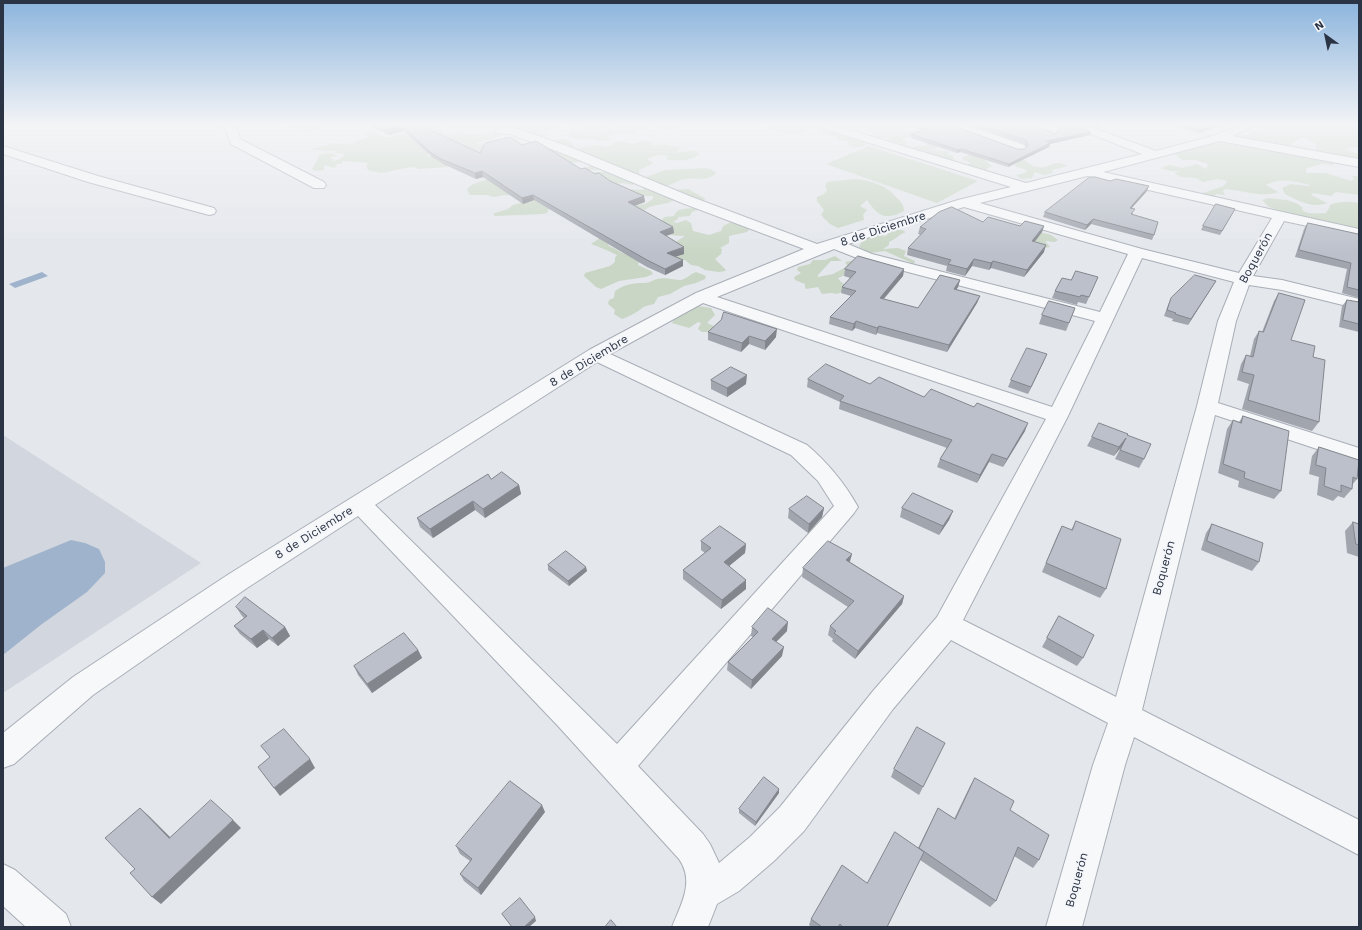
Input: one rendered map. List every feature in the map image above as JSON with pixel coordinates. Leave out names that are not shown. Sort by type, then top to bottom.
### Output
[{"type":"street","points":[[57,167],[93,179],[209,210]]},
{"type":"street","points":[[285,167],[318,185]]},
{"type":"street","points":[[608,167],[687,200],[817,249]]},
{"type":"street","points":[[959,167],[1025,188]]},
{"type":"street","name":"8 de Diciembre","points":[[3,753],[83,686],[238,581],[596,354],[702,297],[817,249],[963,203],[1106,167]]},
{"type":"street","points":[[1088,172],[1359,233]]},
{"type":"street","points":[[963,203],[1137,252],[1359,304]]},
{"type":"street","name":"Boquerón","points":[[1064,927],[1109,765],[1125,718],[1207,406],[1227,321],[1243,278],[1280,216]]},
{"type":"street","points":[[836,244],[867,257],[1104,318]]},
{"type":"street","points":[[704,892],[727,879],[762,849],[792,819],[883,700],[947,625],[1058,416],[1137,252]]},
{"type":"street","points":[[702,297],[1058,416]]},
{"type":"street","points":[[596,354],[799,450],[824,472],[836,488],[846,507],[617,767]]},
{"type":"street","points":[[1207,406],[1359,456]]},
{"type":"street","points":[[360,504],[617,767],[690,846],[702,862],[706,877],[704,892],[690,927]]},
{"type":"street","points":[[947,625],[1359,838]]},
{"type":"street","points":[[3,882],[53,927]]},
{"type":"shaded area","points":[[3,435],[201,563],[3,693]]},
{"type":"green space","points":[[313,167],[324,167],[324,170],[316,171],[312,169]]},
{"type":"green space","points":[[367,167],[411,167],[381,173],[368,170]]},
{"type":"green space","points":[[415,167],[442,167],[419,169]]},
{"type":"green space","points":[[462,167],[489,167],[495,177],[482,178],[479,175]]},
{"type":"green space","points":[[508,167],[565,167],[547,213],[542,214],[495,216],[493,214],[508,209],[513,205],[529,201],[519,196],[504,195],[494,197],[487,195],[470,195],[467,190],[471,185],[500,173]]},
{"type":"green space","points":[[645,167],[639,170],[640,176],[630,181],[635,183],[633,185],[622,183],[617,184],[589,172],[609,172],[607,170],[587,170],[585,168]]},
{"type":"green space","points":[[836,167],[936,167],[978,181],[937,203]]},
{"type":"green space","points":[[973,167],[990,167],[984,171]]},
{"type":"green space","points":[[1019,167],[1062,167],[1052,170],[1053,173],[1044,175],[1035,172],[1032,178],[1021,179],[1016,175],[1025,173],[1027,170]]},
{"type":"green space","points":[[1203,167],[1206,169],[1207,167],[1309,167],[1307,168],[1306,173],[1326,173],[1351,181],[1354,179],[1352,176],[1359,176],[1359,195],[1336,192],[1331,196],[1313,193],[1311,195],[1327,203],[1316,205],[1300,201],[1285,194],[1282,188],[1291,184],[1310,185],[1282,180],[1266,185],[1278,192],[1276,193],[1256,194],[1225,189],[1223,191],[1225,195],[1216,194],[1215,196],[1211,197],[1200,194],[1224,186],[1227,181],[1218,179],[1203,182],[1196,178],[1181,177],[1174,173],[1179,171],[1170,171],[1160,168]]},
{"type":"green space","points":[[711,169],[716,173],[713,176],[682,180],[664,187],[670,190],[688,189],[706,199],[696,202],[676,199],[668,203],[652,206],[642,211],[602,217],[635,205],[645,204],[653,199],[653,196],[644,196],[629,189],[643,190],[644,178],[665,170]]},
{"type":"green space","points":[[855,179],[873,182],[884,187],[901,202],[904,211],[892,216],[882,215],[875,210],[867,200],[860,206],[867,210],[863,215],[864,220],[838,228],[830,224],[821,215],[824,210],[817,201],[817,197],[824,194],[827,190],[825,186],[827,182]]},
{"type":"green space","points":[[1268,198],[1287,200],[1298,204],[1303,208],[1302,210],[1304,212],[1307,213],[1326,213],[1330,205],[1340,202],[1359,203],[1359,236],[1269,207],[1262,200]]},
{"type":"green space","points":[[695,207],[700,209],[692,212],[690,216],[678,217],[678,219],[673,222],[677,223],[686,220],[691,223],[693,231],[709,235],[721,231],[723,226],[731,222],[747,227],[749,230],[747,232],[729,236],[729,243],[720,248],[722,249],[721,254],[715,259],[726,270],[725,271],[719,272],[705,270],[698,266],[691,265],[685,260],[676,260],[671,245],[685,236],[667,235],[662,219],[665,217],[674,216],[677,211]]},
{"type":"green space","points":[[891,230],[902,230],[906,232],[889,242],[889,245],[883,249],[898,248],[906,251],[904,256],[915,261],[914,264],[885,251],[870,253],[859,247],[866,238],[873,234],[886,236]]},
{"type":"green space","points":[[1040,232],[1051,235],[1058,240],[1055,242],[1045,241],[1050,247],[1043,248],[1024,239]]},
{"type":"green space","points":[[600,238],[609,246],[621,252],[635,255],[639,262],[638,265],[651,271],[653,274],[646,277],[619,281],[601,289],[596,287],[584,276],[585,273],[610,266],[615,262],[617,255],[591,244]]},
{"type":"green space","points":[[835,256],[842,261],[831,261],[818,275],[818,277],[833,274],[846,267],[847,265],[845,262],[856,260],[845,275],[838,278],[847,286],[848,289],[837,294],[822,294],[818,287],[806,289],[805,284],[795,280],[794,277],[801,273],[797,270],[798,267],[810,264],[813,260],[825,260]]},
{"type":"green space","points":[[696,272],[706,276],[705,279],[684,286],[670,294],[658,297],[654,304],[644,307],[632,315],[622,319],[614,314],[615,310],[608,304],[609,300],[614,298],[615,291],[626,285],[646,283],[660,278],[681,280]]},
{"type":"green space","points":[[698,306],[711,308],[715,315],[707,323],[714,326],[709,332],[702,332],[698,329],[701,323],[698,322],[689,328],[672,323],[676,316]]},
{"type":"water","points":[[42,272],[48,276],[15,288],[9,284]]},
{"type":"water","points":[[71,540],[85,543],[99,549],[105,562],[105,573],[87,592],[42,624],[3,655],[3,568]]},
{"type":"building","points":[[461,167],[578,167],[581,169],[585,168],[595,174],[599,173],[610,181],[644,196],[628,202],[673,227],[660,232],[684,247],[667,253],[683,260],[665,269],[533,195],[522,198],[482,171],[475,173]]},
{"type":"building","points":[[1090,177],[1110,181],[1116,179],[1149,186],[1130,208],[1135,209],[1131,214],[1158,222],[1154,235],[1093,219],[1087,225],[1045,212]]},
{"type":"building","points":[[1216,204],[1235,209],[1222,231],[1203,226]]},
{"type":"building","points":[[952,207],[983,222],[988,217],[1020,226],[1025,221],[1044,226],[1032,241],[1046,245],[1027,270],[993,261],[991,263],[974,259],[967,269],[948,264],[951,260],[908,248],[926,229],[920,227],[939,212]]},
{"type":"building","points":[[1308,223],[1359,233],[1359,290],[1347,287],[1351,263],[1299,250]]},
{"type":"building","points":[[858,256],[904,269],[880,298],[918,308],[940,275],[960,280],[954,289],[980,296],[949,345],[879,326],[877,328],[856,321],[854,324],[830,317],[856,291],[842,287],[856,272],[845,269]]},
{"type":"building","points":[[1076,271],[1098,277],[1089,297],[1081,295],[1080,297],[1055,291],[1062,278],[1071,280]]},
{"type":"building","points":[[1195,275],[1216,281],[1191,319],[1167,310],[1171,298]]},
{"type":"building","points":[[1279,293],[1305,300],[1291,340],[1315,346],[1313,357],[1325,360],[1319,422],[1248,400],[1254,375],[1242,372],[1246,355],[1253,357],[1259,331],[1263,332]]},
{"type":"building","points":[[1347,300],[1359,302],[1359,324],[1343,320]]},
{"type":"building","points":[[1049,301],[1075,308],[1069,323],[1042,315]]},
{"type":"building","points":[[724,312],[777,329],[765,341],[749,336],[742,343],[708,332],[721,320]]},
{"type":"building","points":[[1027,348],[1047,354],[1031,387],[1011,380]]},
{"type":"building","points":[[826,364],[870,384],[879,377],[924,397],[931,389],[974,407],[977,403],[1028,423],[1007,459],[992,454],[980,475],[940,459],[952,440],[840,401],[844,396],[808,379]]},
{"type":"building","points":[[731,367],[747,375],[727,388],[711,380]]},
{"type":"building","points":[[1243,416],[1289,431],[1281,491],[1244,478],[1245,472],[1223,464],[1233,420],[1241,423]]},
{"type":"building","points":[[1099,423],[1151,444],[1144,459],[1120,450],[1126,438],[1119,447],[1092,437]]},
{"type":"building","points":[[1319,447],[1359,460],[1357,479],[1353,477],[1352,489],[1341,485],[1341,492],[1324,486],[1326,468],[1316,465]]},
{"type":"building","points":[[502,472],[519,485],[483,509],[473,501],[430,529],[417,518],[488,474],[491,479]]},
{"type":"building","points":[[913,493],[953,511],[943,526],[902,508]]},
{"type":"building","points":[[807,496],[824,508],[809,524],[789,509]]},
{"type":"building","points":[[1076,521],[1121,539],[1106,589],[1046,563],[1062,526],[1072,530]]},
{"type":"building","points":[[1353,522],[1359,524],[1359,545],[1356,544]]},
{"type":"building","points":[[1212,524],[1263,543],[1259,562],[1207,541]]},
{"type":"building","points":[[720,526],[746,544],[724,562],[746,580],[722,600],[683,570],[711,548],[701,541]]},
{"type":"building","points":[[828,541],[852,554],[846,560],[904,596],[858,651],[834,633],[836,631],[830,626],[854,601],[803,568]]},
{"type":"building","points":[[566,551],[586,567],[568,581],[548,565]]},
{"type":"building","points":[[245,597],[285,627],[272,638],[263,630],[251,639],[234,626],[247,616],[236,607]]},
{"type":"building","points":[[768,608],[788,622],[772,639],[784,647],[752,680],[728,662],[758,632],[752,627]]},
{"type":"building","points":[[1059,616],[1094,635],[1083,658],[1047,638]]},
{"type":"building","points":[[404,633],[418,650],[367,684],[354,666]]},
{"type":"building","points":[[917,727],[945,743],[923,787],[894,769]]},
{"type":"building","points":[[284,729],[310,759],[274,788],[258,767],[270,757],[261,746]]},
{"type":"building","points":[[764,777],[779,789],[756,822],[739,809]]},
{"type":"building","points":[[975,778],[1014,801],[1010,810],[1049,835],[1039,860],[1018,847],[996,901],[919,848],[938,808],[955,819]]},
{"type":"building","points":[[510,781],[542,805],[478,888],[460,874],[472,859],[456,846]]},
{"type":"building","points":[[211,800],[233,820],[152,897],[130,873],[135,869],[105,838],[140,808],[169,838]]},
{"type":"building","points":[[895,832],[924,852],[887,927],[843,927],[840,924],[838,927],[822,927],[811,919],[842,865],[867,883]]},
{"type":"building","points":[[520,898],[535,917],[524,927],[512,927],[502,914]]},
{"type":"building","points":[[611,920],[617,927],[605,927]]}]
